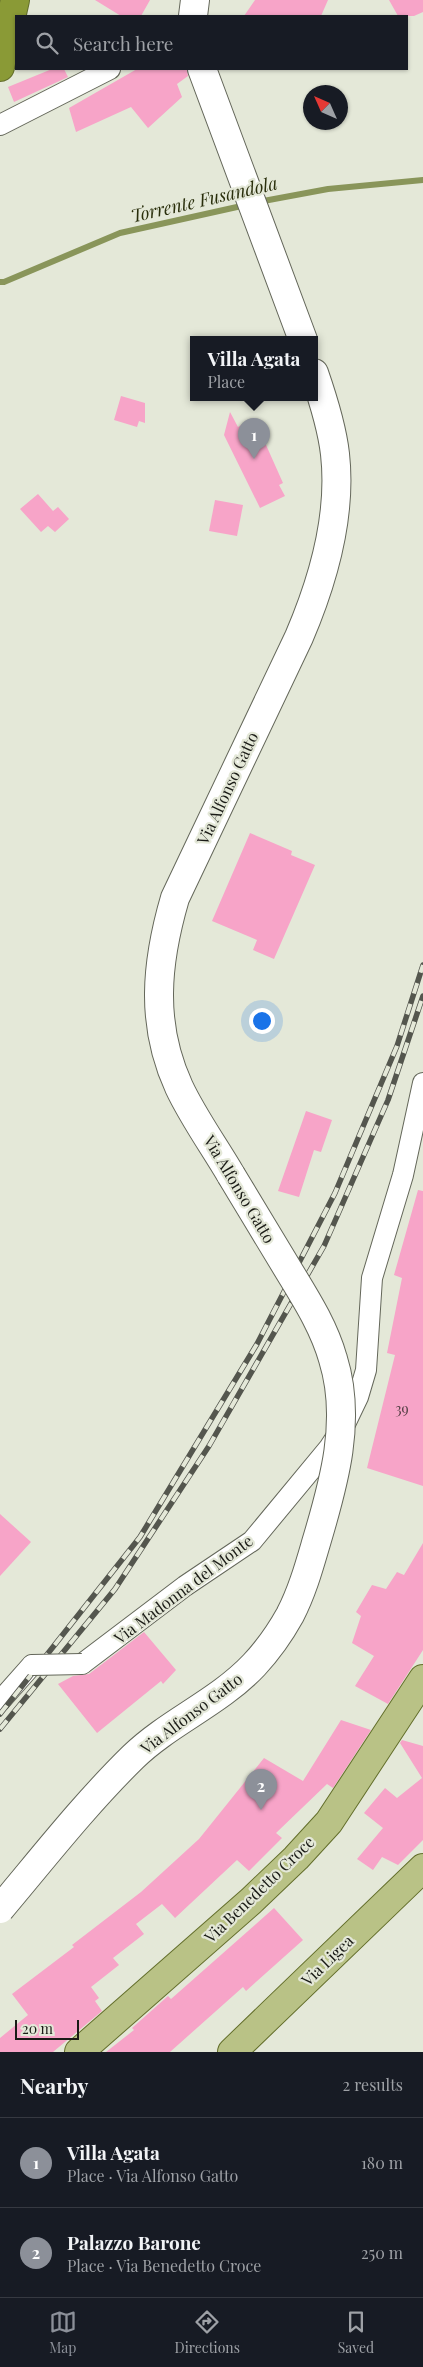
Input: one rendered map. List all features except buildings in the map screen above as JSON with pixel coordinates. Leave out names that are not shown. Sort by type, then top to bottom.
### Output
[{"type":"highway","points":[[2,60],[15,0]]},
{"type":"main road","points":[[202,70],[301,336]]},
{"type":"main road","name":"Via Alfonso Gatto","points":[[0,1909],[104,1787],[134,1756],[161,1734],[227,1690],[253,1666],[275,1640],[291,1613],[306,1574],[326,1506],[340,1447],[341,1401],[338,1376],[328,1342],[308,1301],[179,1087],[164,1048],[158,1007],[159,967],[164,936],[175,898],[299,637],[308,614],[328,546],[336,495],[335,454],[326,409],[318,385]]},
{"type":"main road","name":"Via Benedetto Croce","points":[[79,2052],[251,1901],[296,1858],[329,1822],[418,1690]]},
{"type":"main road","name":"Via Ligea","points":[[232,2052],[423,1868]]},
{"type":"street","points":[[0,125],[108,70]]},
{"type":"street","name":"Via Madonna del Monte","points":[[0,1701],[26,1669],[32,1665],[82,1664],[192,1581],[252,1541],[329,1448],[346,1422],[358,1397],[366,1370],[372,1278],[403,1174],[423,1083]]},
{"type":"waterway","name":"Torrente Fusandola","points":[[258,202],[328,189],[423,180]]},
{"type":"waterway","name":"Torrente Fusandola","points":[[0,282],[4,282],[120,233],[246,205]]},
{"type":"railway","points":[[0,1714],[140,1537],[257,1344],[335,1193],[397,1046],[423,965]]},
{"type":"railway","points":[[0,1729],[115,1589],[209,1446],[324,1246],[388,1100],[423,996]]},
{"type":"place","name":"Villa Agata","points":[[254,459]]},
{"type":"place","name":"Palazzo Barone","points":[[261,1810]]}]
